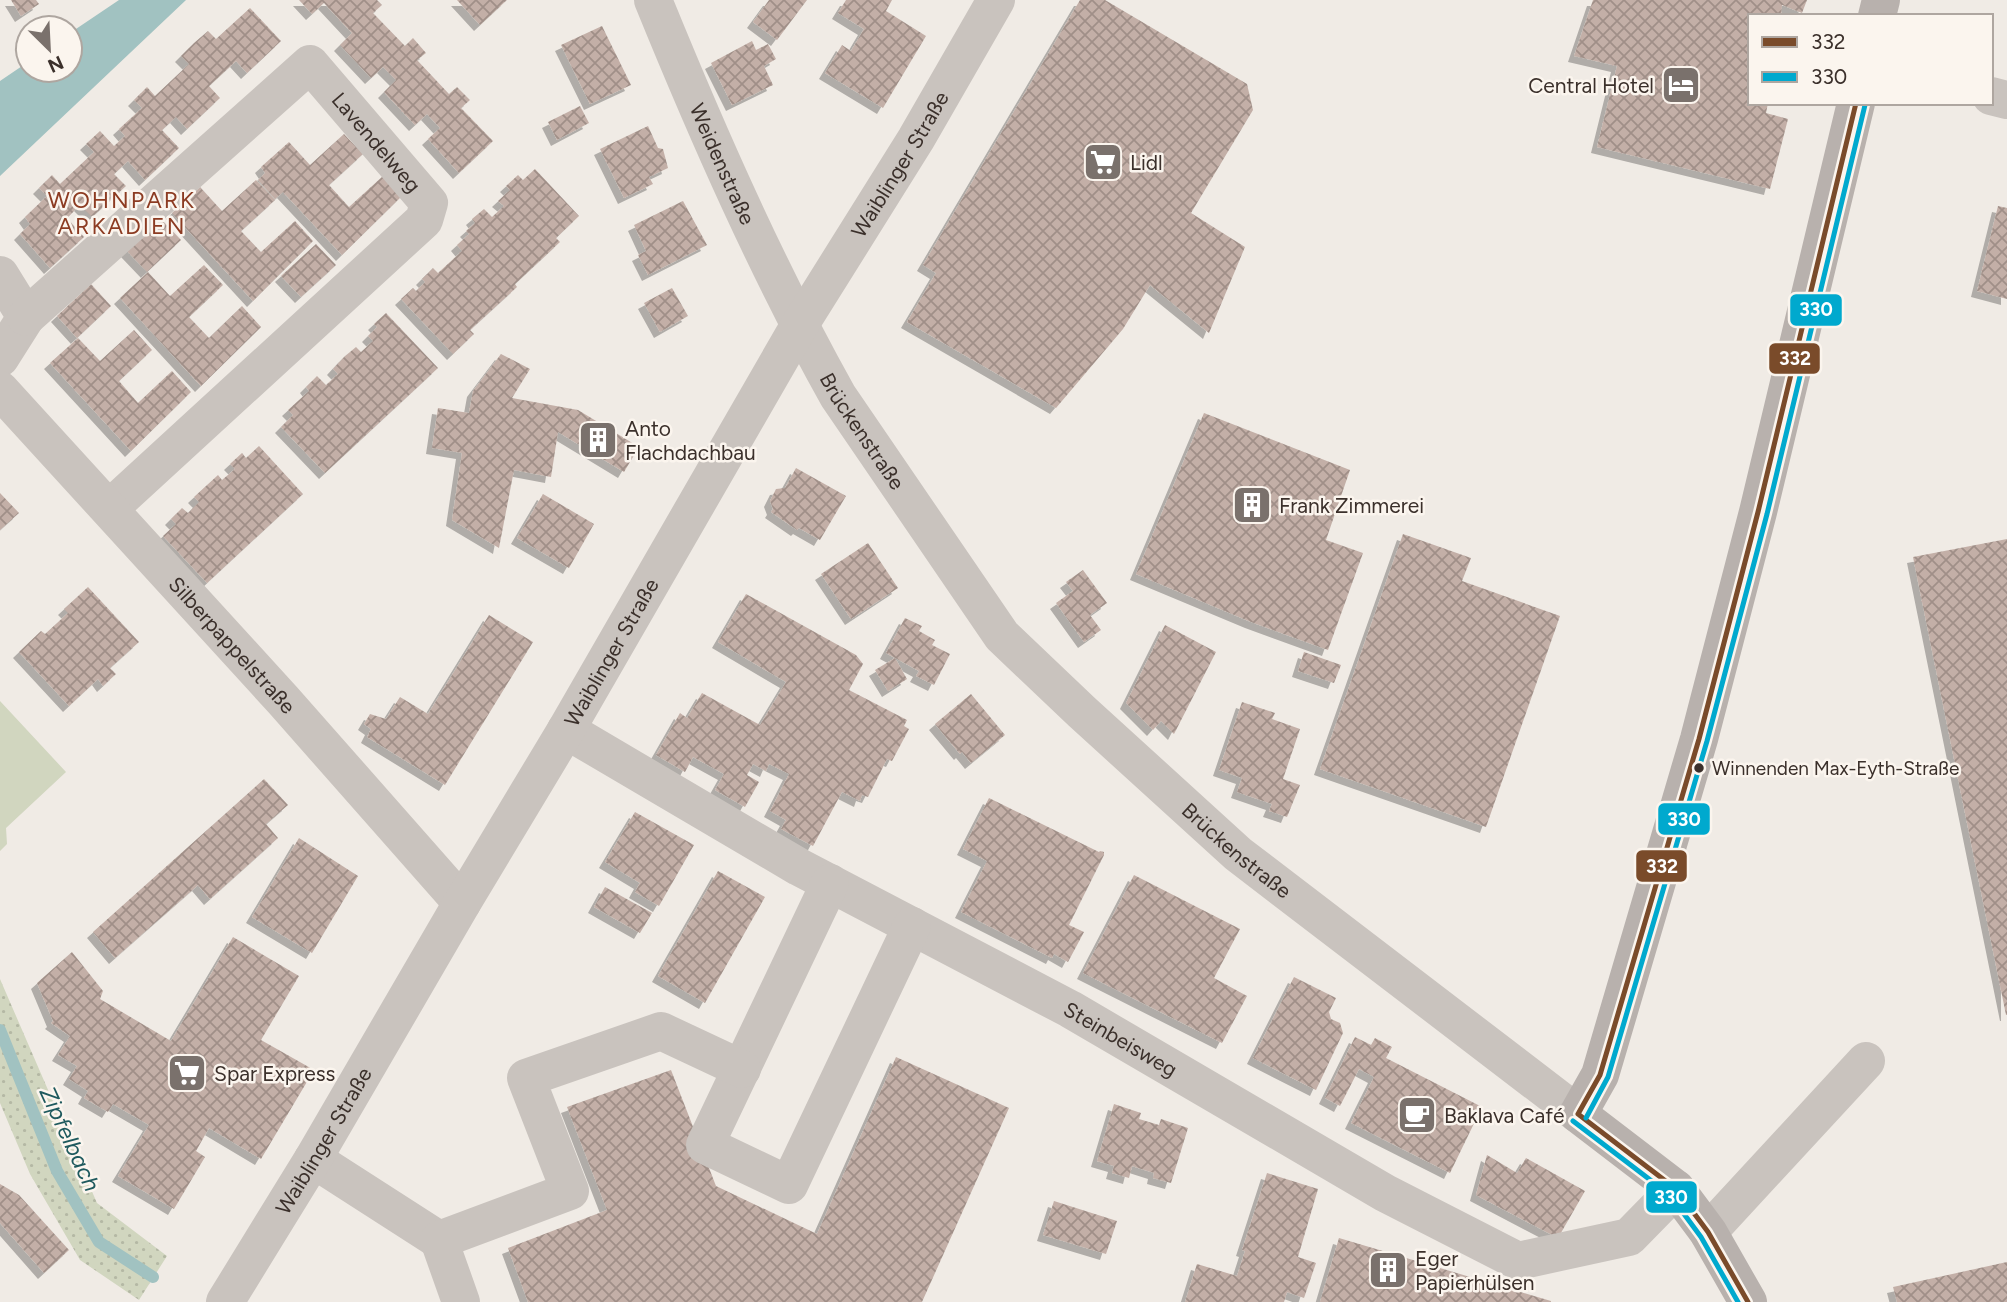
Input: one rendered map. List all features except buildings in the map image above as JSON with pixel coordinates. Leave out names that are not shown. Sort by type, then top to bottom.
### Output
[{"type":"main road","points":[[1578,1114],[1600,1075],[1699,739],[1762,500],[1856,105]]},
{"type":"main road","name":"Brückenstraße","points":[[1578,1114],[1676,1189],[1709,1232],[1748,1302]]},
{"type":"street","name":"Weidenstraße","points":[[653,0],[689,88],[799,326]]},
{"type":"street","name":"Waiblinger Straße","points":[[225,1302],[313,1159],[566,730],[799,326],[916,139],[996,0]]},
{"type":"street","name":"Lavendelweg","points":[[26,317],[310,64],[429,203],[425,219],[110,508]]},
{"type":"street","points":[[0,275],[26,317],[0,358]]},
{"type":"street","name":"Brückenstraße","points":[[799,326],[838,396],[1002,636],[1238,854],[1578,1114]]},
{"type":"street","name":"Silberpappelstraße","points":[[0,390],[110,508],[462,903]]},
{"type":"street","name":"Steinbeisweg","points":[[566,730],[799,867],[1070,1009],[1385,1193],[1518,1261],[1629,1237],[1676,1189]]},
{"type":"street","points":[[830,883],[705,1145],[789,1185],[912,926]]},
{"type":"street","points":[[439,1240],[570,1191],[526,1078],[661,1031],[742,1069]]},
{"type":"street","points":[[1709,1232],[1866,1061]]},
{"type":"street","points":[[313,1159],[439,1240],[461,1302]]},
{"type":"green space","points":[[0,701],[66,772],[6,828],[7,844],[0,851]]},
{"type":"green space","points":[[0,979],[97,1203],[167,1256],[139,1300],[80,1260],[30,1174],[0,1103]]},
{"type":"water","points":[[119,0],[186,0],[0,176],[0,81],[14,72],[14,84],[84,84],[84,24]]},
{"type":"waterway","name":"Zipfelbach","points":[[0,1030],[57,1171],[99,1242],[153,1277]]},
{"type":"transit line","name":"332","points":[[1578,1114],[1600,1075],[1699,739],[1758,512],[1856,105]]},
{"type":"transit line","name":"330","points":[[1586,1118],[1608,1077],[1707,741],[1767,514],[1865,105]]},
{"type":"transit line","name":"332","points":[[1578,1114],[1676,1189],[1708,1232],[1748,1302]]},
{"type":"transit line","name":"330","points":[[1573,1121],[1670,1195],[1701,1237],[1738,1302]]},
{"type":"place","name":"Central Hotel","points":[[1681,85]]},
{"type":"place","name":"Lidl","points":[[1103,162]]},
{"type":"place","name":"Anto Flachdachbau","points":[[598,440]]},
{"type":"place","name":"Frank Zimmerei","points":[[1252,505]]},
{"type":"place","name":"Winnenden Max-Eyth-Straße","points":[[1699,768]]},
{"type":"place","name":"Spar Express","points":[[187,1073]]},
{"type":"place","name":"Baklava Café","points":[[1417,1115]]},
{"type":"place","name":"Eger Papierhülsen","points":[[1388,1270]]},
{"type":"district","name":"WOHNPARK ARKADIEN","points":[[122,213]]}]
